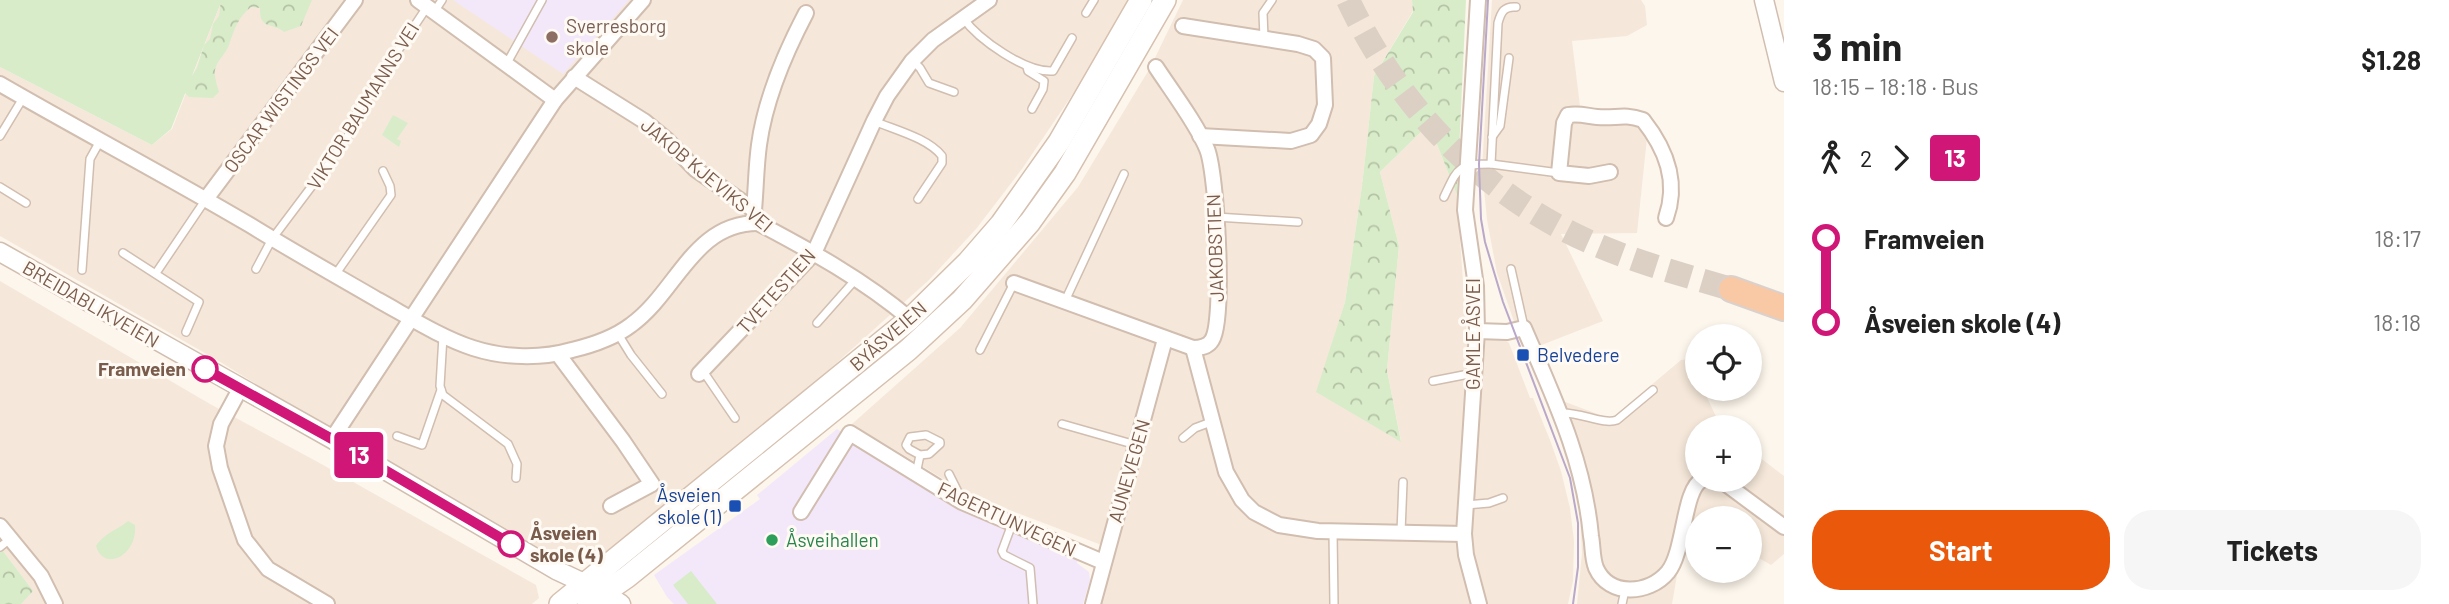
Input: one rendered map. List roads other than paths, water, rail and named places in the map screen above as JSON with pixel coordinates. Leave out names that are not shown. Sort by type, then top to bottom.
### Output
[{"type":"highway","points":[[1731,289],[1784,308]]},
{"type":"main road","name":"BYÅSVEIEN","points":[[592,593],[910,319],[968,262],[1001,225],[1059,142],[1141,0]]},
{"type":"main road","name":"BYÅSVEIEN","points":[[560,604],[627,577],[908,350],[962,300],[1030,222],[1065,173],[1165,0]]},
{"type":"street","name":"OSCAR WISTINGS VEI","points":[[206,200],[355,0]]},
{"type":"street","points":[[332,439],[555,100],[643,0]]},
{"type":"street","name":"TVETESTIEN","points":[[701,372],[814,253],[874,121],[887,96],[912,61],[933,40],[989,0]]},
{"type":"street","name":"GAMLE ÅSVEI","points":[[1478,0],[1465,210],[1476,286],[1478,331],[1464,534],[1466,555],[1479,604]]},
{"type":"street","points":[[1764,0],[1784,82]]},
{"type":"street","points":[[431,4],[555,100]]},
{"type":"street","points":[[0,84],[443,335],[474,348],[497,353],[522,356],[558,354],[605,340],[631,325],[650,307],[704,243],[719,231],[756,216],[759,145],[764,118],[790,44],[806,13]]},
{"type":"street","points":[[1183,26],[1264,38],[1314,49],[1323,58],[1326,79],[1325,105],[1319,124],[1311,135],[1291,141],[1200,136]]},
{"type":"street","name":"JAKOBSTIEN","points":[[1156,67],[1200,136],[1207,149],[1211,167],[1216,217],[1217,321],[1212,340],[1207,345],[1193,348]]},
{"type":"street","name":"JAKOB KJEVIKS VEI","points":[[574,77],[644,121],[695,169],[756,216],[856,279],[910,319]]},
{"type":"street","points":[[1610,172],[1589,176],[1559,173],[1565,118],[1575,114],[1596,124],[1618,115],[1643,120],[1666,154],[1672,200],[1666,218]]},
{"type":"street","name":"BREIDABLIKVEIEN","points":[[0,252],[332,439],[592,593],[621,604]]},
{"type":"street","points":[[1014,283],[1193,348],[1226,472],[1242,500],[1254,512],[1279,525],[1333,531],[1464,534]]},
{"type":"street","points":[[1478,331],[1507,332],[1524,328],[1561,413],[1584,481],[1597,569],[1624,597],[1652,586],[1667,574],[1674,564],[1692,492]]},
{"type":"street","name":"AUNEVEGEN","points":[[1093,604],[1164,339]]},
{"type":"street","points":[[558,354],[652,484],[611,506]]},
{"type":"street","points":[[240,389],[221,424],[216,446],[220,468],[245,540],[268,569],[327,604]]},
{"type":"street","name":"FAGERTUNVEGEN","points":[[801,512],[850,433],[962,502],[1103,562]]},
{"type":"street","points":[[1737,492],[1784,527]]},
{"type":"street","points":[[0,526],[5,543],[41,576],[55,604]]},
{"type":"lane","points":[[506,63],[542,0]]},
{"type":"lane","points":[[1086,13],[1094,0]]},
{"type":"lane","points":[[1264,38],[1263,13],[1272,0]]},
{"type":"lane","name":"VIKTOR BAUMANNS VEI","points":[[256,268],[272,239],[348,136],[357,112],[431,4]]},
{"type":"lane","points":[[1491,164],[1498,23],[1503,10],[1509,6],[1516,7]]},
{"type":"lane","points":[[963,17],[969,26],[991,44],[1027,66],[1053,72],[1072,38]]},
{"type":"lane","points":[[1492,138],[1500,126],[1509,58]]},
{"type":"lane","points":[[912,61],[929,83],[954,92]]},
{"type":"lane","points":[[1027,66],[1028,71],[1044,80],[1043,89],[1032,109]]},
{"type":"lane","points":[[0,136],[24,97]]},
{"type":"lane","points":[[874,121],[910,136],[942,156],[942,163],[918,199]]},
{"type":"lane","points":[[82,270],[90,159],[100,141]]},
{"type":"lane","points":[[1444,197],[1460,168],[1467,164],[1491,164],[1559,173]]},
{"type":"lane","points":[[335,275],[391,195],[383,171]]},
{"type":"lane","points":[[1065,302],[1124,174]]},
{"type":"lane","points":[[0,187],[26,203]]},
{"type":"lane","points":[[156,273],[206,200]]},
{"type":"lane","points":[[1216,217],[1298,222]]},
{"type":"lane","points":[[123,253],[199,302],[186,332]]},
{"type":"lane","points":[[1511,269],[1524,328]]},
{"type":"lane","points":[[817,323],[856,279]]},
{"type":"lane","points":[[979,350],[1014,283]]},
{"type":"lane","points":[[617,333],[662,394]]},
{"type":"lane","points":[[397,436],[422,445],[441,390],[443,335]]},
{"type":"lane","points":[[701,372],[734,418]]},
{"type":"lane","points":[[1433,381],[1475,373]]},
{"type":"lane","points":[[441,390],[454,405],[508,444],[516,464],[516,478]]},
{"type":"lane","points":[[1561,413],[1617,421],[1653,390]]},
{"type":"lane","points":[[1183,438],[1195,428],[1211,422]]},
{"type":"lane","points":[[1062,424],[1137,445]]},
{"type":"lane","points":[[916,475],[920,455]]},
{"type":"lane","points":[[949,474],[962,502]]},
{"type":"lane","points":[[1401,533],[1403,482]]},
{"type":"lane","points":[[1465,505],[1489,503],[1503,498]]},
{"type":"lane","points":[[1012,523],[1002,551],[1004,555],[1030,568],[1033,604]]},
{"type":"lane","points":[[1333,531],[1334,604]]},
{"type":"tunnel","points":[[1348,0],[1368,39],[1418,110],[1447,143],[1514,199],[1590,242],[1660,268],[1731,289]]},
{"type":"tram line","points":[[1488,0],[1479,164],[1481,219],[1503,302],[1570,478],[1578,523],[1578,567],[1573,604]]},
{"type":"place","name":"Sverresborg skole","points":[[552,37]]},
{"type":"place","name":"Belvedere","points":[[1523,355]]},
{"type":"place","name":"Framveien","points":[[205,369]]},
{"type":"place","name":"Åsveien skole (1)","points":[[735,506]]},
{"type":"place","name":"Åsveihallen","points":[[772,540]]},
{"type":"place","name":"Åsveien skole (4)","points":[[511,544]]}]
